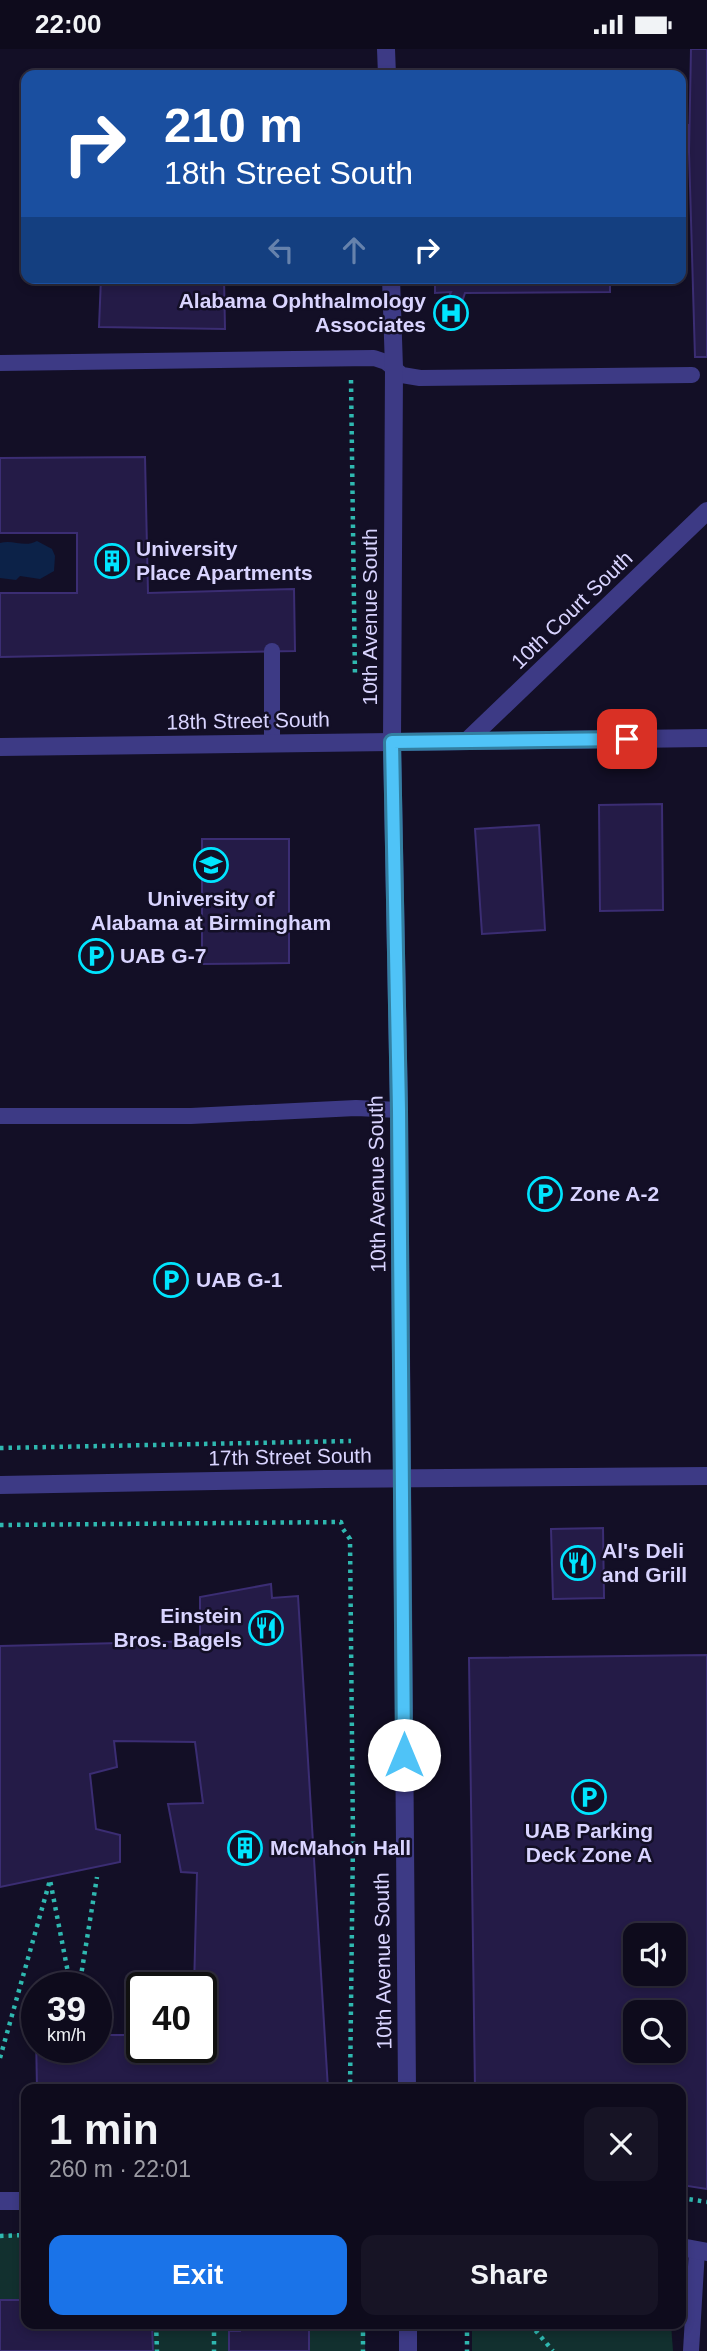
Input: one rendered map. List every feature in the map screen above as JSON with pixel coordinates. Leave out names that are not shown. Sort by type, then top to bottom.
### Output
[{"type":"street","points":[[386,49],[387,70]]},
{"type":"street","name":"10th Avenue South","points":[[391,284],[394,368],[392,742],[399,1110],[407,2084]]},
{"type":"street","name":"10th Court South","points":[[467,741],[707,511]]},
{"type":"street","name":"18th Street South","points":[[0,747],[707,739]]},
{"type":"street","name":"17th Street South","points":[[0,1485],[707,1476]]},
{"type":"street","points":[[0,2201],[21,2201]]},
{"type":"street","points":[[408,2329],[408,2351]]},
{"type":"lane","points":[[0,363],[350,357],[374,358],[402,375],[420,377],[692,375]]},
{"type":"lane","points":[[272,651],[272,743]]},
{"type":"lane","points":[[0,1116],[191,1116],[356,1108],[399,1110]]},
{"type":"lane","points":[[691,2351],[695,2250]]},
{"type":"path","points":[[350,357],[355,677]]},
{"type":"path","points":[[0,1448],[351,1441]]},
{"type":"path","points":[[0,1525],[341,1522],[342,1529],[350,1539],[353,1839],[350,2084]]},
{"type":"path","points":[[82,1972],[97,1877]]},
{"type":"path","points":[[24,1972],[50,1879],[68,1972]]},
{"type":"path","points":[[0,2058],[21,1983]]},
{"type":"path","points":[[686,2199],[707,2202]]},
{"type":"path","points":[[0,2236],[21,2235]]},
{"type":"path","points":[[156,2329],[157,2351]]},
{"type":"path","points":[[214,2329],[214,2351]]},
{"type":"path","points":[[363,2329],[363,2351]]},
{"type":"path","points":[[467,2329],[467,2351]]},
{"type":"path","points":[[534,2329],[553,2351]]},
{"type":"green space","points":[[0,2234],[21,2234],[21,2329],[365,2329],[365,2351],[0,2351]]},
{"type":"green space","points":[[472,2329],[671,2329],[673,2351],[472,2351]]},
{"type":"water","points":[[37,541],[52,549],[55,556],[54,571],[40,579],[20,576],[16,580],[0,578],[0,543],[28,544]]},
{"type":"building","points":[[691,49],[707,49],[707,357],[695,357],[689,152]]},
{"type":"building","points":[[686,125],[689,125],[689,152],[686,152]]},
{"type":"building","points":[[101,284],[224,284],[225,329],[99,327]]},
{"type":"building","name":"Alabama Ophthalmology Associates","points":[[435,284],[610,284],[610,292],[465,293],[453,329],[437,323],[451,292],[435,293]]},
{"type":"building","name":"University Place Apartments","points":[[145,457],[148,593],[294,589],[295,651],[0,657],[0,593],[77,593],[77,533],[0,533],[0,458]]},
{"type":"building","points":[[662,804],[663,910],[600,911],[599,805]]},
{"type":"building","points":[[539,825],[545,930],[482,934],[475,829]]},
{"type":"building","points":[[202,839],[289,839],[289,963],[202,964]]},
{"type":"building","name":"Al's Deli and Grill","points":[[603,1528],[604,1598],[553,1599],[551,1529]]},
{"type":"building","name":"McMahon Hall","points":[[271,1584],[272,1598],[298,1596],[328,2084],[37,2084],[37,2063],[112,2063],[112,2035],[126,2035],[126,2063],[217,2063],[217,1972],[194,1972],[197,1873],[181,1872],[168,1804],[203,1803],[195,1742],[114,1741],[117,1767],[90,1774],[96,1829],[120,1835],[120,1862],[0,1887],[0,1646],[200,1641],[200,1597]]},
{"type":"building","name":"UAB Parking Deck Zone A","points":[[707,1655],[707,2189],[686,2186],[686,2084],[475,2084],[469,1658]]},
{"type":"building","points":[[0,2300],[21,2300],[21,2329],[152,2329],[153,2351],[0,2351]]},
{"type":"building","points":[[309,2329],[309,2351],[229,2351],[229,2331]]},
{"type":"place","name":"Alabama Ophthalmology Associates","points":[[451,313]]},
{"type":"place","name":"University Place Apartments","points":[[112,561]]},
{"type":"place","name":"University of Alabama at Birmingham","points":[[211,865]]},
{"type":"place","name":"UAB G-7","points":[[96,956]]},
{"type":"place","name":"Zone A-2","points":[[545,1194]]},
{"type":"place","name":"UAB G-1","points":[[171,1280]]},
{"type":"place","name":"Al's Deli and Grill","points":[[578,1563]]},
{"type":"place","name":"Einstein Bros. Bagels","points":[[266,1628]]},
{"type":"place","name":"UAB Parking Deck Zone A","points":[[589,1797]]},
{"type":"place","name":"McMahon Hall","points":[[245,1848]]},
{"type":"route","points":[[404,1755],[399,1110],[392,742],[627,739]]}]
